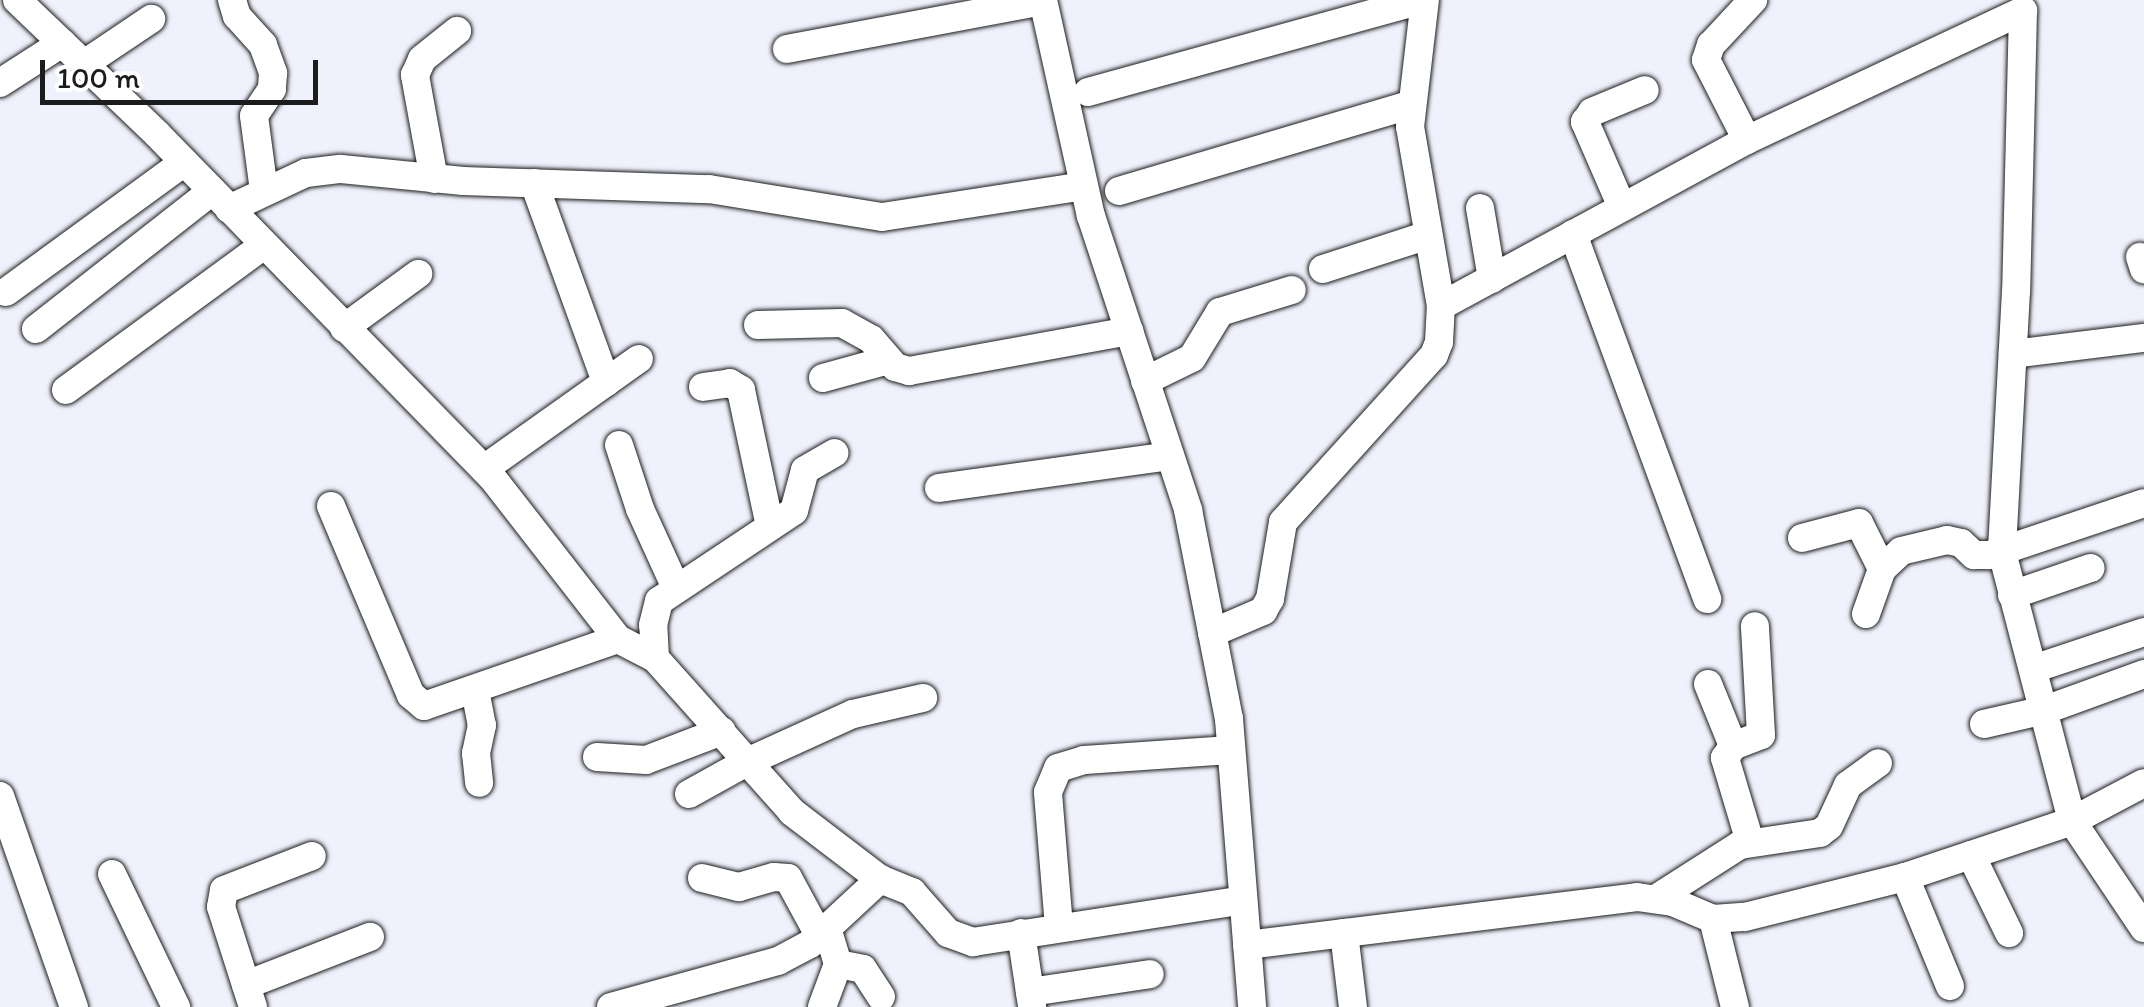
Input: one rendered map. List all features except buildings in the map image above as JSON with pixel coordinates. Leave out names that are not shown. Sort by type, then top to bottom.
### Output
[{"type":"street","points":[[232,0],[238,16],[263,46],[273,73],[272,89],[254,116],[264,191]]},
{"type":"street","points":[[787,49],[1043,0],[1084,186],[1188,510],[1231,750],[1252,1007]]},
{"type":"street","points":[[1088,92],[1424,0],[1409,104],[1426,236],[1441,306],[1441,333],[1434,355],[1283,522],[1270,600],[1264,611],[1212,633]]},
{"type":"street","points":[[1747,140],[1706,60],[1711,45],[1753,0]]},
{"type":"street","points":[[21,1],[484,469],[618,639],[655,658],[792,812],[880,879],[912,892],[960,941],[1243,900]]},
{"type":"street","points":[[1441,306],[1747,140],[2024,6],[2013,354],[2002,552],[2072,821],[2144,928]]},
{"type":"street","points":[[84,64],[152,20]]},
{"type":"street","points":[[434,179],[415,74],[422,60],[457,31]]},
{"type":"street","points":[[0,83],[62,43]]},
{"type":"street","points":[[1622,207],[1584,122],[1592,112],[1646,90]]},
{"type":"street","points":[[1119,191],[1409,104]]},
{"type":"street","points":[[6,292],[184,162]]},
{"type":"street","points":[[36,329],[220,200],[264,191],[322,170],[434,179],[709,190],[882,218],[1084,186]]},
{"type":"street","points":[[534,184],[606,382]]},
{"type":"street","points":[[1480,208],[1492,278]]},
{"type":"street","points":[[1573,234],[1707,599]]},
{"type":"street","points":[[1323,269],[1426,236]]},
{"type":"street","points":[[66,390],[264,245]]},
{"type":"street","points":[[344,328],[418,274]]},
{"type":"street","points":[[1145,381],[1192,358],[1220,312],[1292,290]]},
{"type":"street","points":[[758,324],[842,324],[870,338],[889,360],[909,371],[1129,331]]},
{"type":"street","points":[[2013,354],[2144,338]]},
{"type":"street","points":[[484,469],[639,359]]},
{"type":"street","points":[[823,378],[889,360]]},
{"type":"street","points":[[702,387],[730,383],[741,390],[770,526]]},
{"type":"street","points":[[619,445],[644,519],[676,588]]},
{"type":"street","points":[[655,658],[655,611],[659,601],[799,504],[806,470],[835,454]]},
{"type":"street","points":[[939,488],[1170,456]]},
{"type":"street","points":[[1866,614],[1882,569],[1901,551],[1947,540],[1960,543],[1974,555],[2002,552],[2144,504]]},
{"type":"street","points":[[330,506],[416,702],[432,706],[618,639]]},
{"type":"street","points":[[1802,538],[1859,523],[1882,569]]},
{"type":"street","points":[[2012,595],[2091,568]]},
{"type":"street","points":[[1750,842],[1725,758],[1733,746],[1754,740],[1763,727],[1755,626]]},
{"type":"street","points":[[2033,668],[2144,632]]},
{"type":"street","points":[[1984,724],[2045,710],[2144,674]]},
{"type":"street","points":[[1708,684],[1733,746]]},
{"type":"street","points":[[475,690],[482,726],[476,752],[479,783]]},
{"type":"street","points":[[689,794],[747,762],[853,714],[922,698]]},
{"type":"street","points":[[597,757],[646,760],[722,731]]},
{"type":"street","points":[[1059,928],[1048,792],[1058,768],[1084,760],[1231,750]]},
{"type":"street","points":[[1657,898],[1725,853],[1750,842],[1820,833],[1829,826],[1848,785],[1878,763]]},
{"type":"street","points":[[1247,945],[1505,910],[1657,898],[1713,919],[1745,917],[1905,877],[2072,821],[2144,782]]},
{"type":"street","points":[[0,796],[74,1007]]},
{"type":"street","points":[[1971,855],[2009,933]]},
{"type":"street","points":[[312,856],[224,890],[221,906],[249,996],[370,937]]},
{"type":"street","points":[[112,874],[176,1007]]},
{"type":"street","points":[[702,878],[739,887],[774,876],[788,878],[823,932],[838,964],[822,1007]]},
{"type":"street","points":[[1905,877],[1950,986]]},
{"type":"street","points":[[611,1007],[778,961],[823,932],[880,879]]},
{"type":"street","points":[[1713,919],[1735,1007]]},
{"type":"street","points":[[1021,933],[1031,999],[1150,974]]},
{"type":"street","points":[[1344,933],[1353,1007]]},
{"type":"street","points":[[838,964],[864,969],[881,997]]}]
